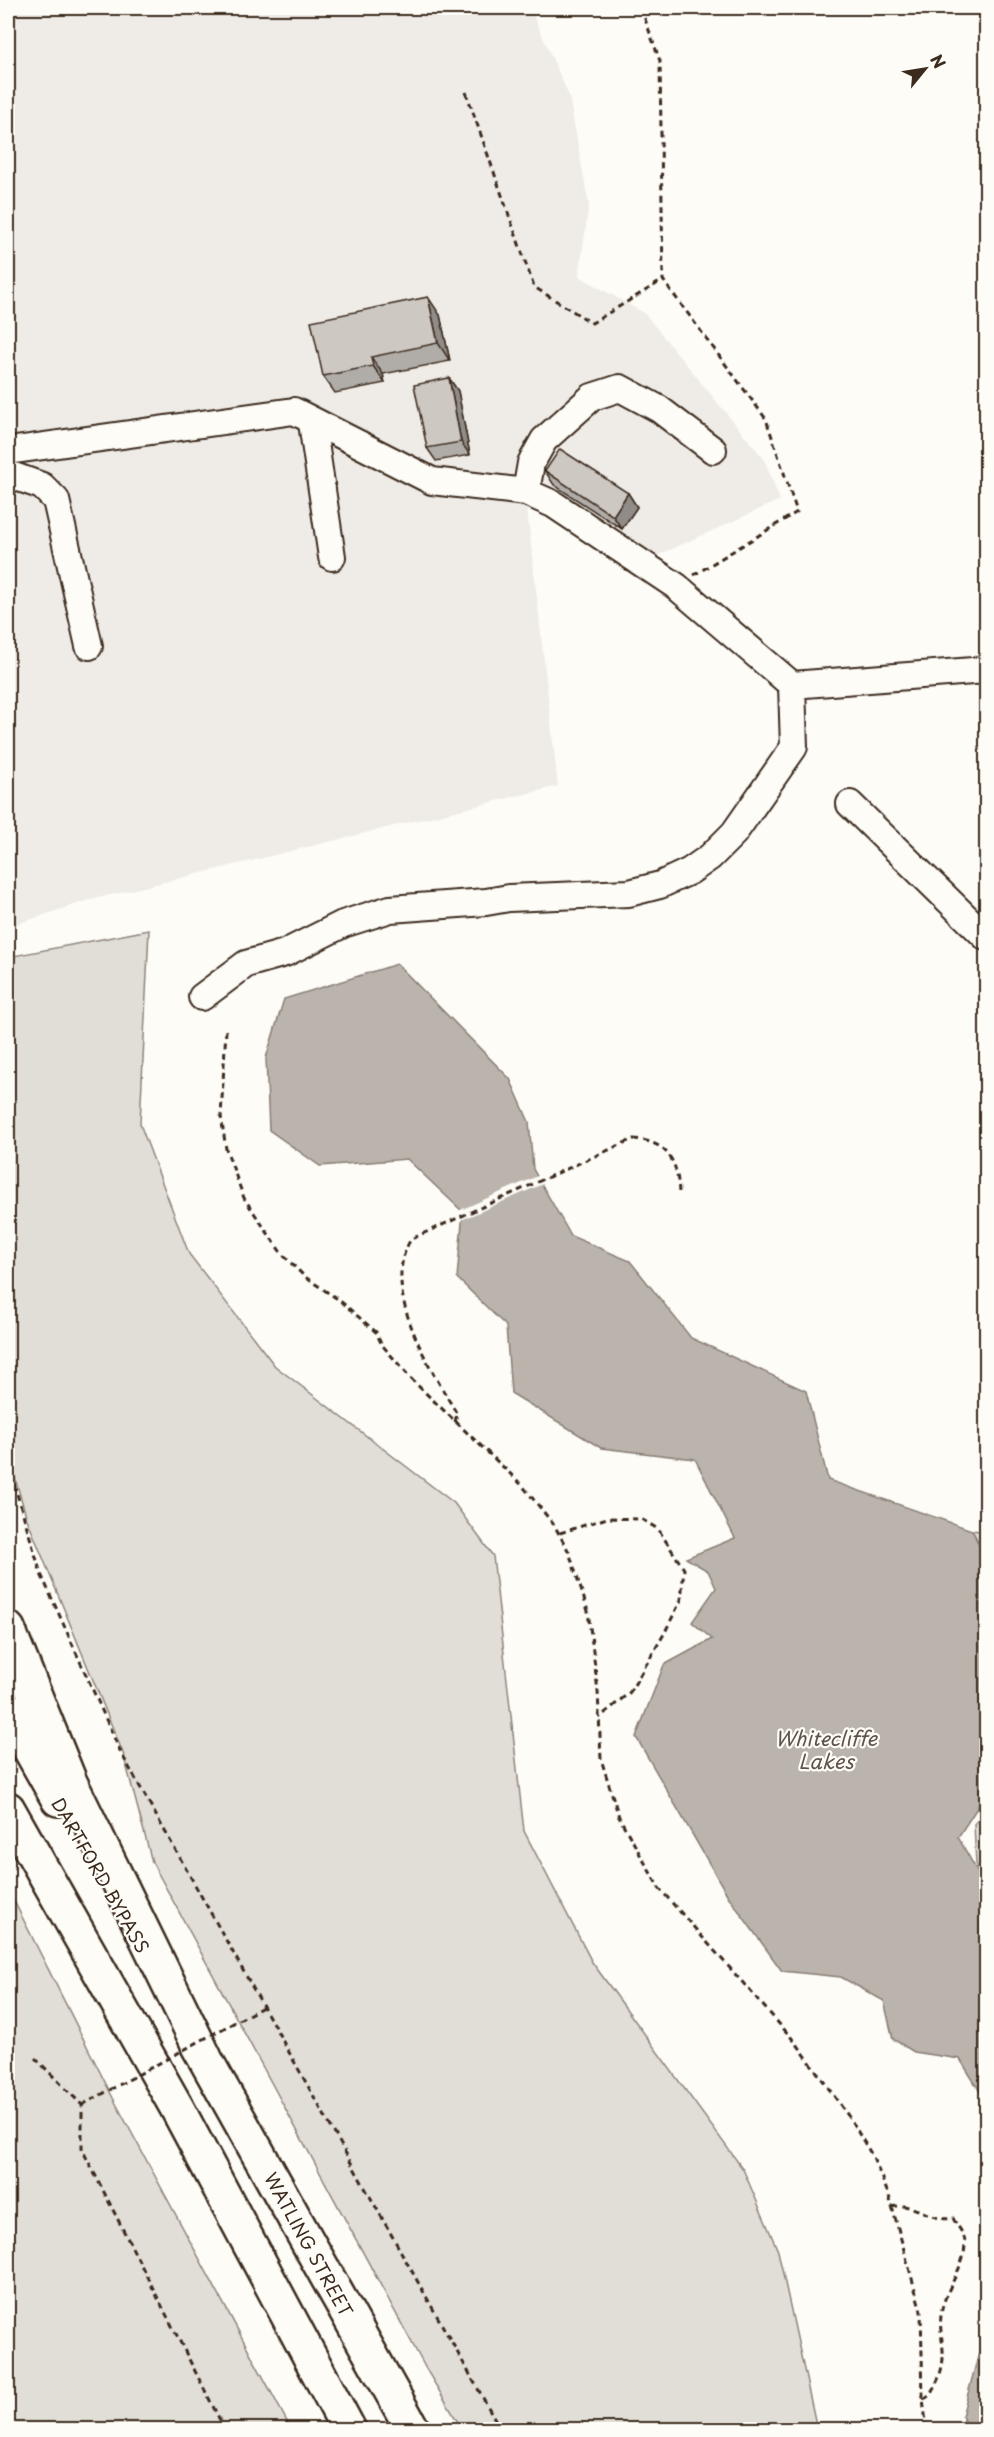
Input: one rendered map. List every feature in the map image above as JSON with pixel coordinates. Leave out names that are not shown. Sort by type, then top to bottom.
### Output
[{"type":"highway","points":[[8,1629],[70,1782],[199,2048]]},
{"type":"highway","name":"DARTFORD BYPASS","points":[[8,1710],[199,2048]]},
{"type":"highway","points":[[8,1809],[177,2108],[350,2430]]},
{"type":"highway","name":"WATLING STREET","points":[[199,2048],[413,2430]]},
{"type":"street","points":[[526,492],[531,463],[544,440],[592,397],[620,388],[659,409],[713,450]]},
{"type":"street","points":[[8,451],[294,411],[312,423],[432,482],[526,492],[553,504],[650,575],[676,586],[792,685],[987,670]]},
{"type":"street","points":[[312,423],[332,557]]},
{"type":"street","points":[[8,474],[42,486],[56,500],[89,646]]},
{"type":"street","points":[[202,997],[246,964],[285,953],[372,914],[399,907],[486,902],[509,898],[629,893],[660,885],[690,871],[710,857],[734,833],[794,747],[792,685]]},
{"type":"street","points":[[850,804],[987,937]]},
{"type":"path","points":[[641,8],[660,61],[663,280],[766,419],[796,512],[676,586]]},
{"type":"path","points":[[466,92],[534,287],[591,323],[663,280]]},
{"type":"path","points":[[226,1030],[221,1116],[226,1149],[244,1198],[282,1254],[305,1277],[339,1300],[376,1332],[382,1345],[414,1382],[529,1493],[559,1534],[569,1552],[588,1611],[601,1759],[619,1817],[658,1888],[809,2060],[868,2147],[892,2206],[921,2311],[923,2398],[927,2430]]},
{"type":"path","points":[[455,1422],[457,1414],[431,1369],[405,1307],[403,1280],[405,1256],[410,1240],[633,1139],[661,1146],[672,1158],[676,1167],[679,1194]]},
{"type":"path","points":[[8,1464],[41,1574],[121,1754],[501,2430]]},
{"type":"path","points":[[559,1534],[607,1518],[641,1519],[658,1529],[684,1569],[681,1600],[664,1634],[630,1692],[599,1718]]},
{"type":"path","points":[[82,2105],[263,2007]]},
{"type":"path","points":[[35,2058],[82,2105],[82,2149],[225,2430]]},
{"type":"path","points":[[892,2206],[906,2205],[939,2219],[953,2218],[964,2236],[965,2246],[959,2267],[942,2310],[945,2348],[942,2367],[932,2391],[923,2398]]},
{"type":"shaded area","points":[[8,8],[530,8],[569,96],[589,205],[579,276],[644,313],[764,459],[780,500],[652,558],[524,482],[558,786],[86,901],[8,927]]},
{"type":"shaded area","points":[[149,930],[140,1124],[189,1254],[275,1366],[454,1503],[493,1556],[524,1831],[592,1962],[743,2169],[778,2251],[817,2429],[462,2429],[426,2369],[152,1862],[123,1753],[27,1519],[8,1454],[8,957]]},
{"type":"shaded area","points":[[972,1530],[986,1532],[986,1556]]},
{"type":"shaded area","points":[[986,1811],[986,1883],[976,1864],[974,1824]]},
{"type":"shaded area","points":[[8,1889],[113,2098],[291,2429],[8,2429]]},
{"type":"water","name":"Whitecliffe Lakes","points":[[397,964],[510,1079],[529,1122],[533,1169],[571,1236],[630,1261],[691,1338],[806,1391],[828,1480],[972,1530],[986,1560],[986,1794],[958,1837],[986,1887],[986,2101],[960,2059],[914,2052],[893,2039],[884,2001],[841,1977],[782,1971],[728,1896],[636,1737],[664,1665],[712,1639],[692,1622],[716,1588],[708,1571],[686,1558],[735,1538],[695,1459],[601,1448],[511,1393],[506,1326],[457,1278],[463,1212],[407,1159],[320,1166],[269,1130],[266,1058],[284,999]]},
{"type":"water","points":[[986,2327],[986,2429],[968,2429],[962,2416]]},
{"type":"pier","points":[[540,1175],[545,1183],[459,1221],[458,1211]]},
{"type":"building","points":[[428,297],[438,343],[371,357],[373,366],[323,376],[311,321]]},
{"type":"building","points":[[449,378],[461,442],[427,448],[414,385]]},
{"type":"building","points":[[560,449],[628,493],[613,516],[545,471]]}]
